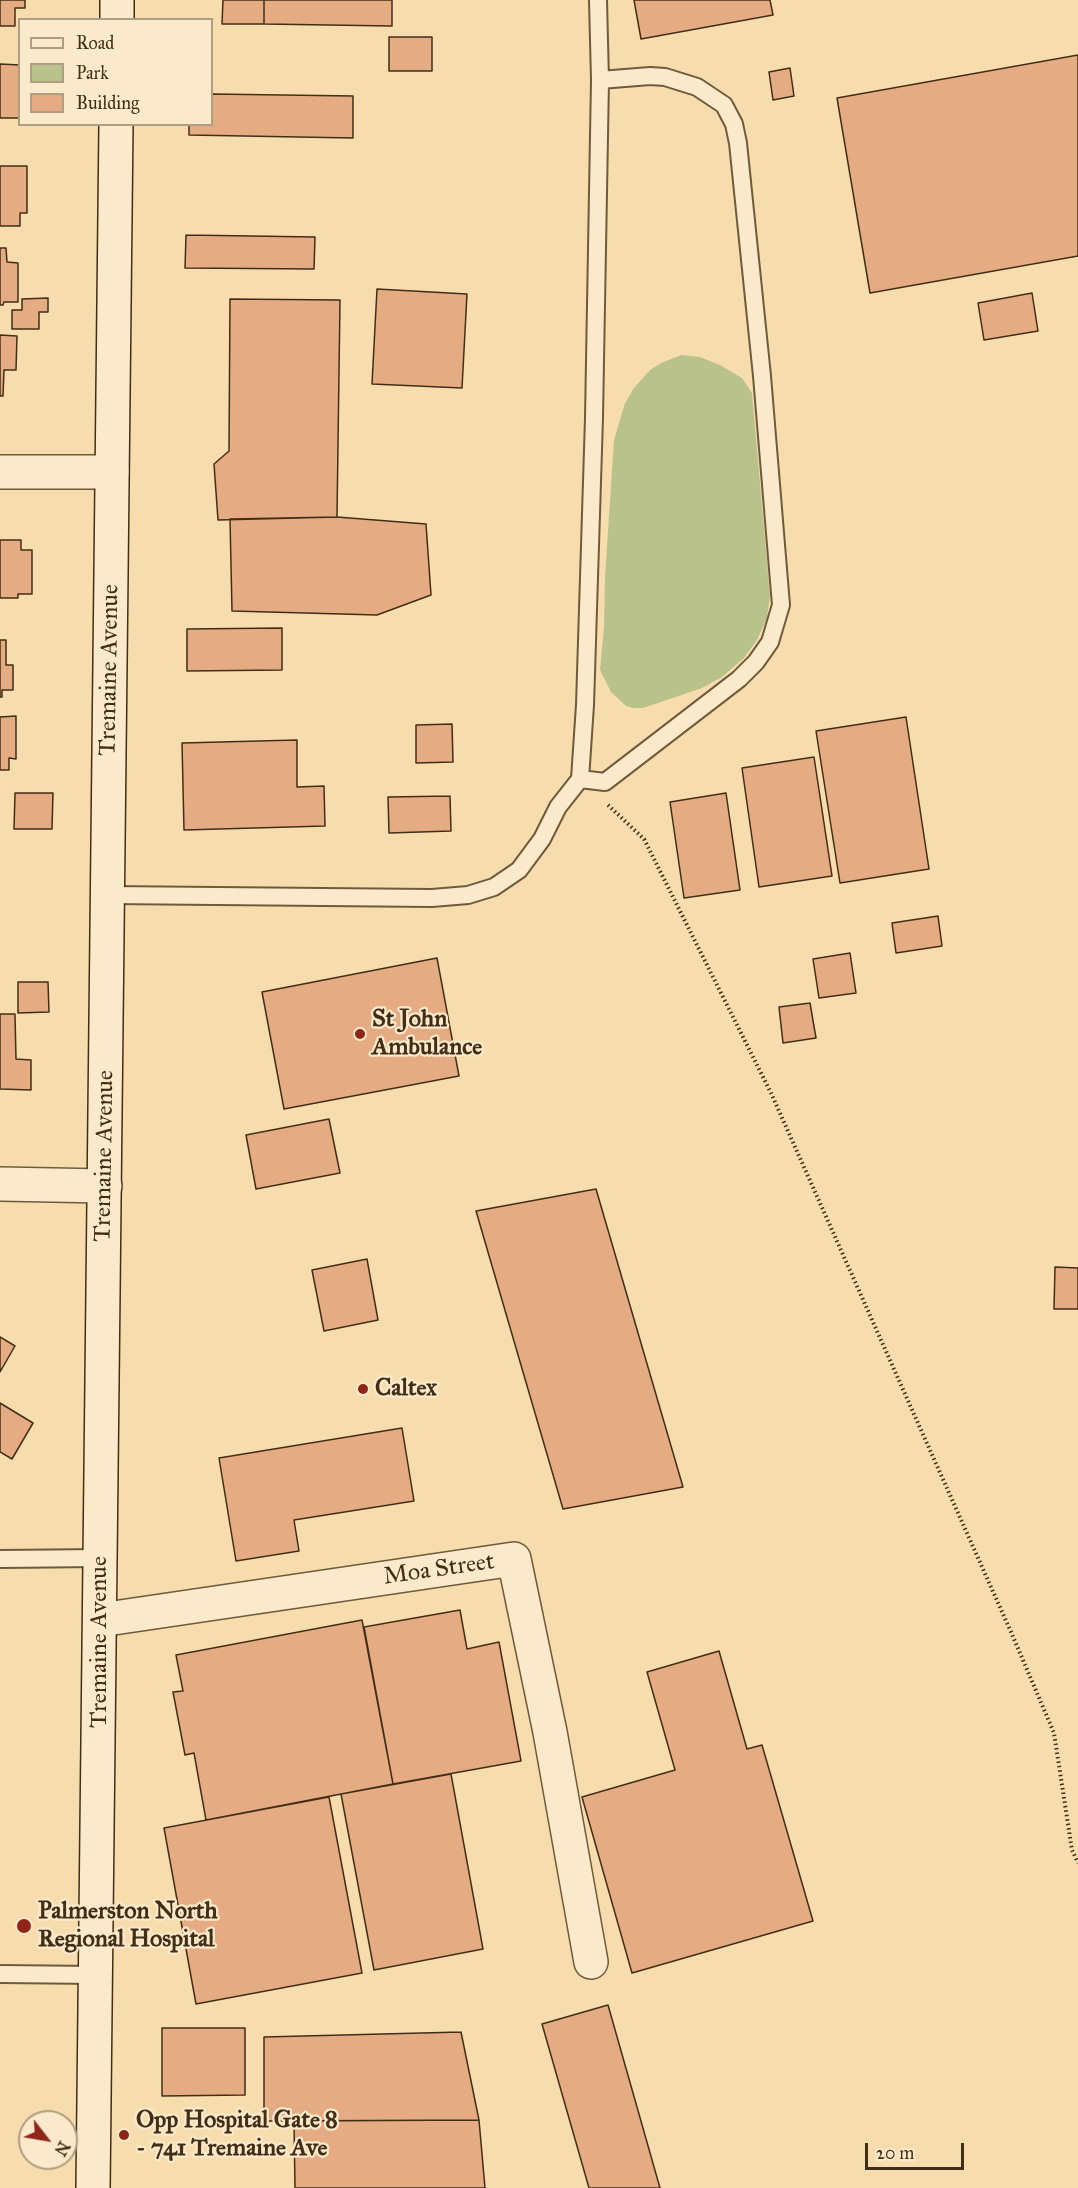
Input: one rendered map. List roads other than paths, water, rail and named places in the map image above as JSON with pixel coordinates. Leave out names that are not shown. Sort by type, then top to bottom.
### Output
[{"type":"main road","points":[[117,0],[117,18]]},
{"type":"main road","name":"Tremaine Avenue","points":[[93,2188],[116,126]]},
{"type":"main road","points":[[0,472],[112,472]]},
{"type":"main road","points":[[0,1184],[105,1186]]},
{"type":"main road","name":"Moa Street","points":[[100,1620],[514,1559],[550,1732],[591,1962]]},
{"type":"lane","points":[[108,895],[420,898],[468,895],[494,887],[519,870],[542,839],[558,807],[580,779],[585,705],[594,430],[600,80],[598,0]]},
{"type":"lane","points":[[580,779],[605,782],[739,679],[756,662],[770,642],[782,605],[762,375],[734,124],[724,105],[712,96],[682,81],[650,76],[600,80]]},
{"type":"lane","points":[[0,1559],[100,1558]]},
{"type":"lane","points":[[0,1974],[97,1975]]},
{"type":"place","name":"St John Ambulance","points":[[360,1034]]},
{"type":"place","name":"Caltex","points":[[363,1389]]},
{"type":"place","name":"Palmerston North Regional Hospital","points":[[24,1926]]},
{"type":"place","name":"Opp Hospital Gate 8 - 741 Tremaine Ave","points":[[124,2135]]}]
